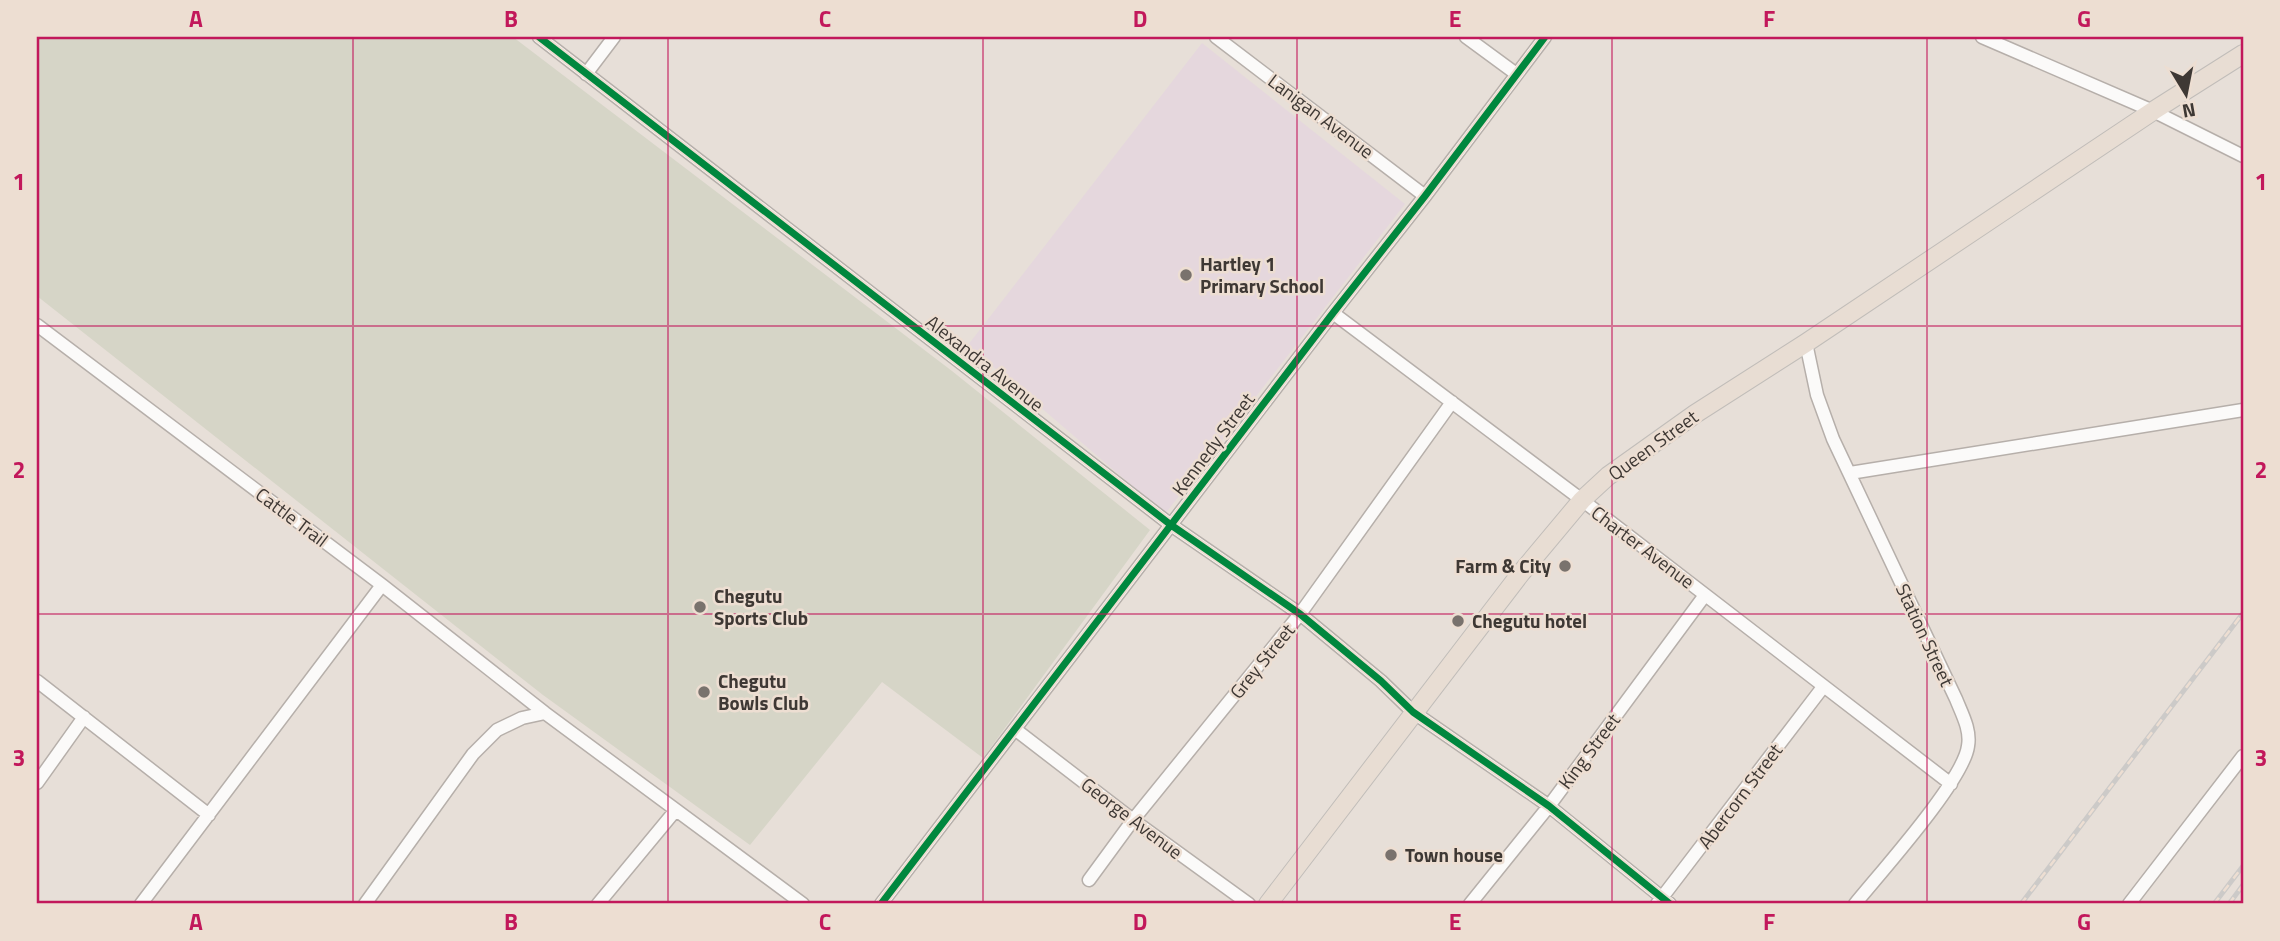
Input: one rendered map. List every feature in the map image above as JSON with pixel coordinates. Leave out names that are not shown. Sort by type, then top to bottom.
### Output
[{"type":"highway","name":"Queen Street","points":[[1268,904],[1521,573],[1582,500],[1608,476],[1695,414],[2243,54]]},
{"type":"street","name":"Alexandra Avenue","points":[[539,37],[1171,526],[1300,614],[1381,681],[1413,712],[1549,806],[1663,902]]},
{"type":"street","points":[[586,74],[614,37]]},
{"type":"street","name":"Lanigan Avenue","points":[[1216,37],[1425,196]]},
{"type":"street","points":[[1466,37],[1515,73]]},
{"type":"street","name":"Kennedy Street","points":[[881,904],[1545,37]]},
{"type":"street","points":[[1982,37],[2153,111],[2243,156]]},
{"type":"street","name":"Charter Avenue","points":[[1333,313],[1582,500],[1951,784]]},
{"type":"street","name":"Cattle Trail","points":[[37,325],[382,585],[545,713],[803,904]]},
{"type":"street","name":"Station Street","points":[[1806,343],[1817,395],[1969,735],[1968,749],[1951,784],[1855,904]]},
{"type":"street","name":"Grey Street","points":[[1089,880],[1133,820],[1300,614],[1452,402]]},
{"type":"street","points":[[1850,473],[2243,410]]},
{"type":"street","points":[[141,904],[382,585]]},
{"type":"street","name":"King Street","points":[[1470,904],[1549,806],[1706,595]]},
{"type":"street","points":[[37,681],[209,815]]},
{"type":"street","name":"Abercorn Street","points":[[1663,902],[1823,687]]},
{"type":"street","points":[[365,904],[473,754],[497,730],[522,718],[545,713]]},
{"type":"street","points":[[37,783],[83,717]]},
{"type":"street","name":"George Avenue","points":[[1016,730],[1133,820],[1250,904]]},
{"type":"street","points":[[2129,904],[2243,756]]},
{"type":"street","points":[[598,904],[675,811]]},
{"type":"shaded area","points":[[37,37],[513,37],[952,371],[1150,530],[983,758],[882,682],[750,845],[543,695],[37,296]]},
{"type":"shaded area","name":"Hartley 1 Primary School","points":[[1202,43],[1405,204],[1165,514],[968,345]]},
{"type":"railway","points":[[2021,904],[2243,613]]},
{"type":"railway","points":[[2214,904],[2243,866]]},
{"type":"railway","points":[[2229,904],[2243,885]]},
{"type":"cycle path","points":[[539,37],[1171,525],[1300,614],[1381,681],[1413,712],[1549,806],[1670,904]]},
{"type":"cycle path","points":[[881,904],[1545,37]]},
{"type":"place","name":"Hartley 1 Primary School","points":[[1186,275]]},
{"type":"place","name":"Farm & City","points":[[1565,566]]},
{"type":"place","name":"Chegutu Sports Club","points":[[700,607]]},
{"type":"place","name":"Chegutu hotel","points":[[1458,621]]},
{"type":"place","name":"Chegutu Bowls Club","points":[[704,692]]},
{"type":"place","name":"Town house","points":[[1391,855]]}]
